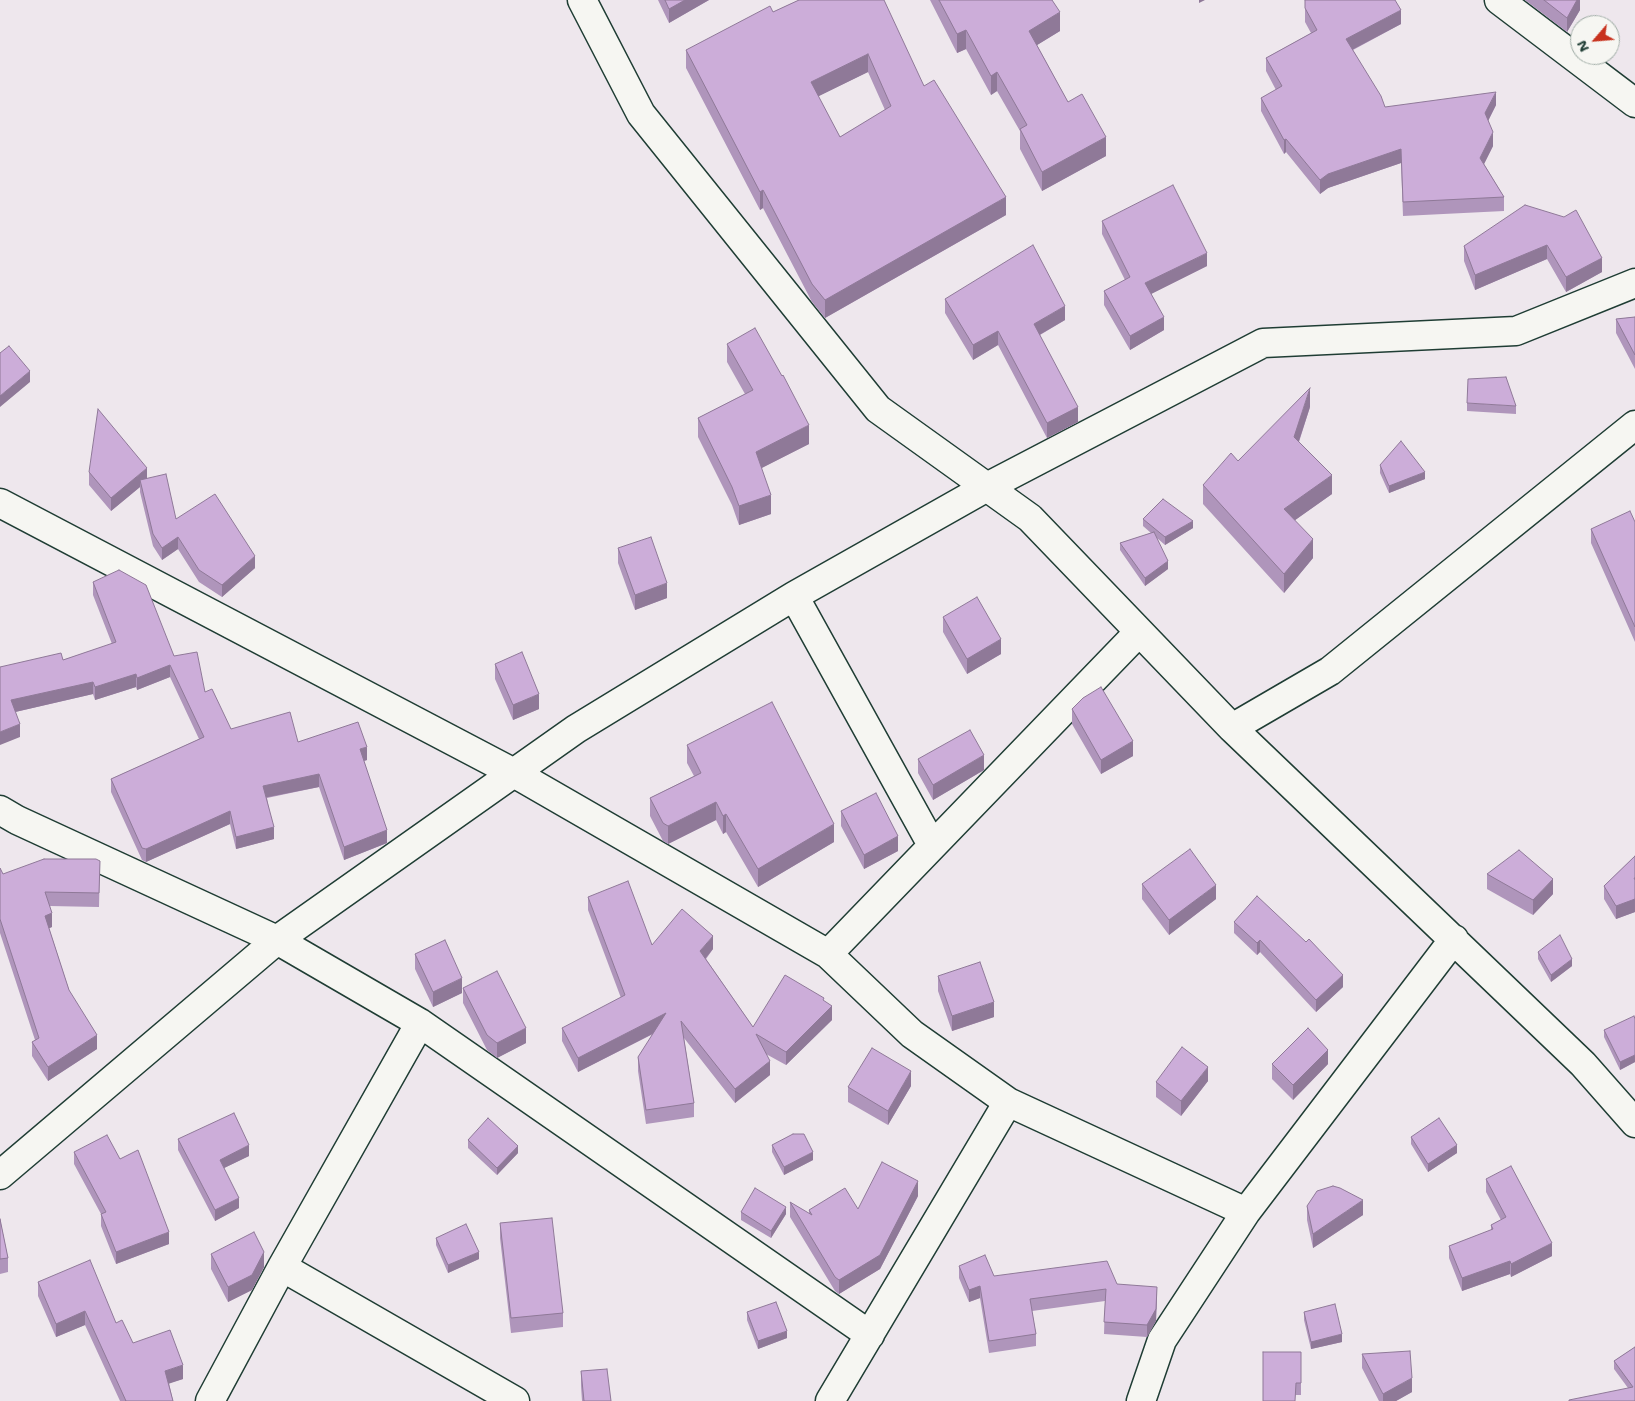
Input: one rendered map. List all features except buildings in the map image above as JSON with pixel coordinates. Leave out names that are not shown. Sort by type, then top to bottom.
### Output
[{"type":"street","points":[[582,0],[641,114],[878,409],[1030,518],[1232,728],[1583,1064],[1635,1122]]},
{"type":"street","points":[[1499,0],[1635,103]]},
{"type":"street","points":[[0,1174],[277,940],[576,729],[794,596],[987,487],[1262,343],[1516,331],[1635,283]]},
{"type":"street","points":[[1232,728],[1330,671],[1632,432]]},
{"type":"street","points":[[0,504],[514,773],[828,954],[912,1034],[1008,1102],[1246,1212]]},
{"type":"street","points":[[794,596],[932,845]]},
{"type":"street","points":[[828,954],[1139,632]]},
{"type":"street","points":[[0,810],[17,820],[277,940],[420,1023],[870,1335]]},
{"type":"street","points":[[1141,1401],[1162,1340],[1246,1212],[1454,939]]},
{"type":"street","points":[[210,1401],[282,1267],[420,1023]]},
{"type":"street","points":[[830,1401],[1008,1102]]},
{"type":"street","points":[[282,1267],[515,1401]]}]
